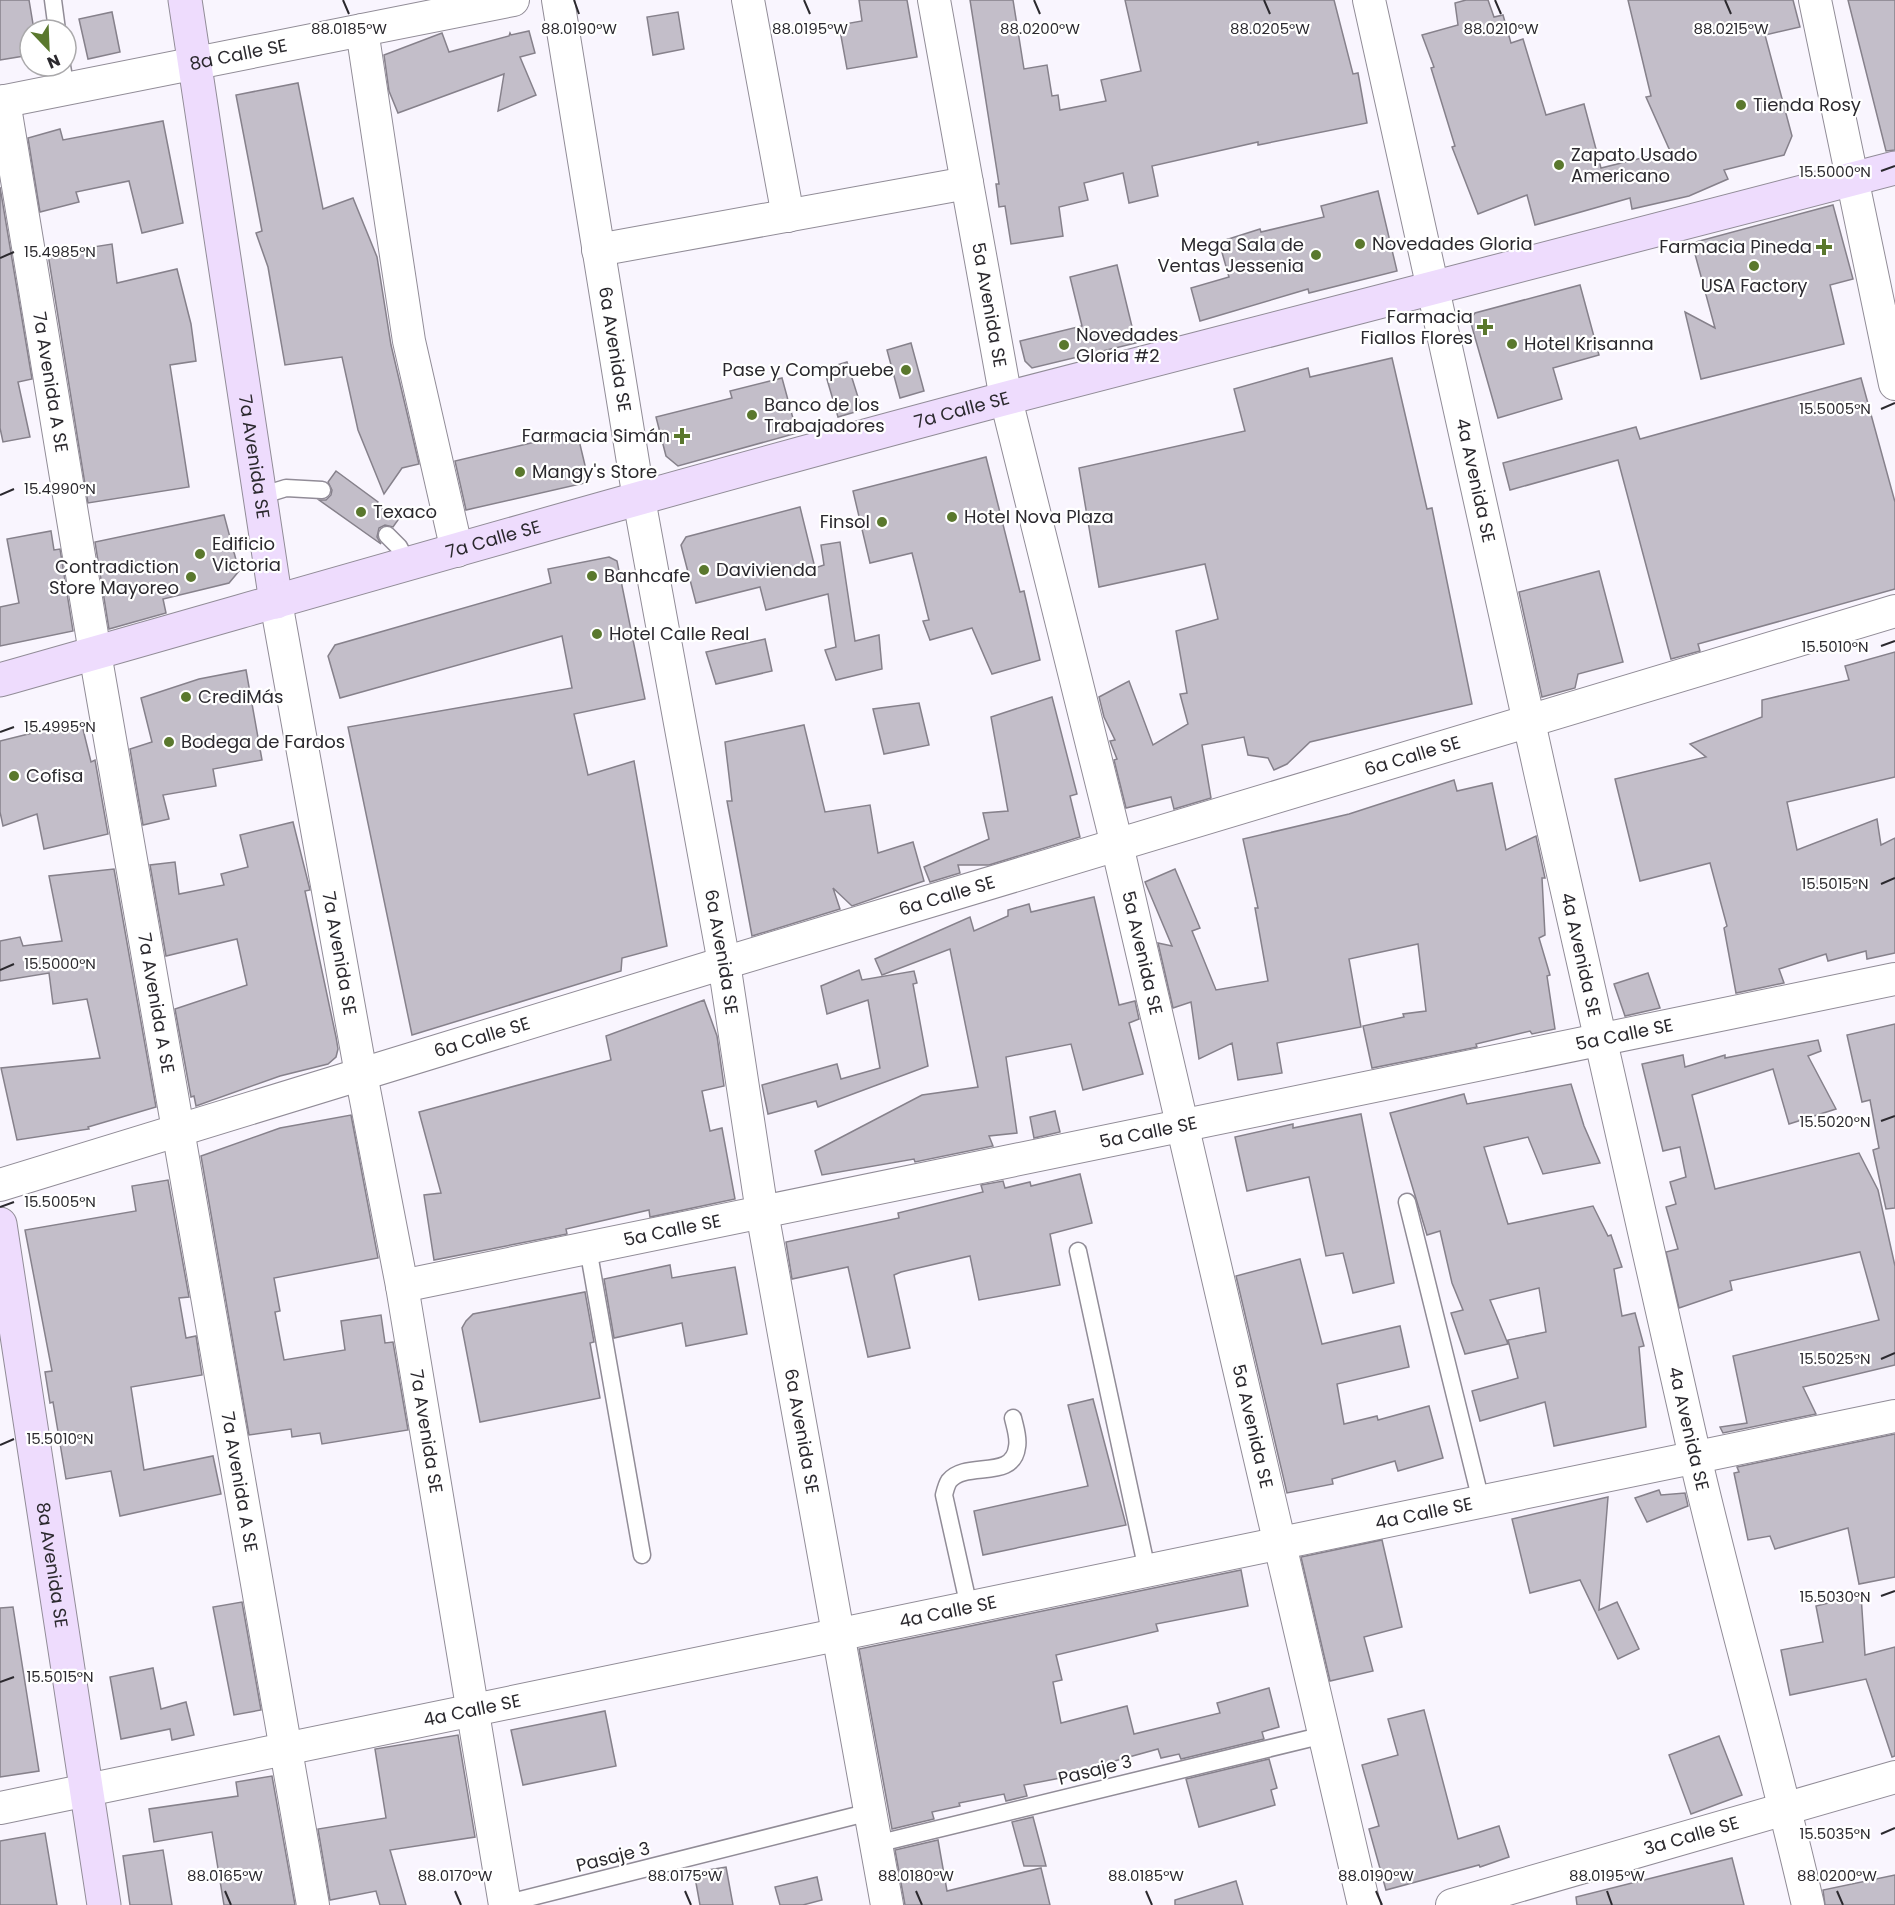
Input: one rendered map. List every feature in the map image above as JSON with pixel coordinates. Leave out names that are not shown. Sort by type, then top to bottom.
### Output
[{"type":"main road","name":"7a Avenida SE","points":[[186,0],[276,602]]},
{"type":"main road","name":"7a Calle SE","points":[[0,680],[639,499],[1006,399],[1433,290],[1895,168]]},
{"type":"main road","name":"8a Avenida SE","points":[[0,1224],[104,1905]]},
{"type":"street","name":"8a Calle SE","points":[[78,76],[197,62],[513,0]]},
{"type":"street","name":"6a Avenida SE","points":[[558,0],[639,499],[724,963],[762,1212],[887,1905]]},
{"type":"street","points":[[748,0],[788,216]]},
{"type":"street","name":"5a Avenida SE","points":[[934,0],[1006,399],[1117,845],[1364,1905]]},
{"type":"street","name":"4a Avenida SE","points":[[1369,0],[1599,1040],[1695,1457],[1786,1807],[1808,1905]]},
{"type":"street","points":[[1815,0],[1895,384]]},
{"type":"street","points":[[362,30],[409,341],[457,550]]},
{"type":"street","name":"8a Calle SE","points":[[2,102],[64,78]]},
{"type":"street","name":"7a Avenida A SE","points":[[2,102],[95,653],[180,1130],[284,1749],[313,1905]]},
{"type":"street","points":[[598,250],[967,183]]},
{"type":"street","name":"7a Avenida SE","points":[[276,602],[361,1074],[402,1286],[504,1904]]},
{"type":"street","name":"6a Calle SE","points":[[0,1185],[724,963],[1895,611]]},
{"type":"street","name":"5a Calle SE","points":[[402,1286],[1895,979]]},
{"type":"street","name":"4a Calle SE","points":[[0,1808],[1895,1416]]},
{"type":"street","name":"3a Calle SE","points":[[1452,1905],[1895,1777]]},
{"type":"lane","points":[[53,0],[55,18]]},
{"type":"lane","points":[[260,496],[286,488],[322,490]]},
{"type":"lane","points":[[387,535],[399,547],[408,564]]},
{"type":"lane","points":[[1407,1202],[1481,1501]]},
{"type":"lane","points":[[588,1248],[642,1555]]},
{"type":"lane","points":[[1078,1251],[1147,1570]]},
{"type":"lane","points":[[969,1607],[944,1495],[949,1481],[961,1473],[1002,1466],[1014,1458],[1018,1445],[1013,1418]]},
{"type":"lane","name":"Pasaje 3","points":[[876,1844],[1324,1735]]},
{"type":"lane","name":"Pasaje 3","points":[[504,1904],[870,1812]]},
{"type":"building","points":[[0,0],[29,0],[32,18],[18,18],[18,57],[0,60]]},
{"type":"building","points":[[859,0],[907,0],[917,57],[847,69],[839,25],[862,21]]},
{"type":"building","points":[[970,0],[1013,0],[1024,69],[1047,65],[1052,96],[1058,95],[1060,110],[1106,101],[1101,80],[1141,71],[1125,0],[1334,0],[1353,74],[1358,73],[1367,123],[1258,145],[1258,142],[1152,166],[1158,196],[1129,203],[1123,173],[1084,183],[1088,200],[1059,207],[1063,236],[1011,244],[1005,206],[999,207],[996,184],[999,184]]},
{"type":"building","points":[[1466,0],[1488,0],[1494,17],[1503,15],[1511,43],[1523,39],[1546,115],[1584,104],[1601,168],[1670,151],[1646,97],[1651,96],[1628,0],[1793,0],[1800,27],[1765,35],[1792,136],[1784,155],[1724,170],[1728,179],[1689,196],[1632,209],[1630,198],[1535,225],[1527,195],[1478,214],[1452,147],[1455,146],[1431,68],[1434,67],[1422,35],[1458,25],[1455,3]]},
{"type":"building","points":[[1848,0],[1895,0],[1895,150],[1886,151]]},
{"type":"building","points":[[112,12],[120,52],[88,59],[79,19]]},
{"type":"building","points":[[678,12],[684,49],[653,55],[647,17]]},
{"type":"building","points":[[529,31],[535,53],[520,57],[536,95],[498,111],[504,74],[398,113],[389,91],[384,55],[442,33],[449,52],[509,36],[510,33],[511,35]]},
{"type":"building","points":[[298,83],[323,209],[353,198],[377,257],[391,345],[419,464],[402,468],[384,494],[358,430],[342,357],[285,365],[268,267],[256,233],[262,231],[236,95]]},
{"type":"building","points":[[163,121],[183,223],[142,233],[129,181],[76,192],[79,202],[40,212],[28,138],[60,129],[63,140]]},
{"type":"building","points":[[0,187],[32,379],[18,382],[30,437],[3,442],[0,428]]},
{"type":"building","points":[[1378,191],[1397,271],[1309,293],[1308,289],[1200,321],[1191,288],[1229,277],[1219,242],[1260,229],[1261,232],[1324,217],[1321,206]]},
{"type":"building","points":[[1833,205],[1853,279],[1830,285],[1844,344],[1701,379],[1685,312],[1715,328],[1692,243]]},
{"type":"building","points":[[112,244],[117,283],[177,269],[191,324],[196,361],[170,365],[189,487],[88,503],[48,254]]},
{"type":"building","points":[[1117,265],[1136,343],[1032,368],[1025,361],[1020,341],[1082,326],[1070,277]]},
{"type":"building","name":"Hotel Krisanna","points":[[1580,285],[1599,355],[1553,368],[1562,399],[1498,418],[1470,320],[1475,313]]},
{"type":"building","name":"Pase y Compruebe","points":[[911,343],[924,391],[900,398],[887,350]]},
{"type":"building","points":[[1392,358],[1427,509],[1432,508],[1472,704],[1310,742],[1287,764],[1274,770],[1268,758],[1248,755],[1244,737],[1202,745],[1211,798],[1174,809],[1171,797],[1126,808],[1114,760],[1117,759],[1110,741],[1115,740],[1104,717],[1099,697],[1129,681],[1153,745],[1188,724],[1180,694],[1187,693],[1176,631],[1218,619],[1205,564],[1099,587],[1079,468],[1245,431],[1234,389],[1308,368],[1310,377]]},
{"type":"building","points":[[847,362],[862,410],[838,417],[824,369]]},
{"type":"building","points":[[782,378],[797,433],[678,466],[666,456],[656,417],[732,398],[730,391]]},
{"type":"building","points":[[1861,378],[1895,502],[1895,589],[1698,644],[1700,651],[1671,659],[1618,460],[1510,490],[1503,463],[1636,427],[1640,439]]},
{"type":"building","name":"Mangy's Store","points":[[577,432],[589,482],[466,510],[455,461]]},
{"type":"building","name":"Hotel Nova Plaza","points":[[986,457],[1020,592],[1024,591],[1040,660],[992,674],[972,628],[930,640],[923,621],[929,620],[912,553],[870,563],[853,491]]},
{"type":"building","name":"Texaco","points":[[336,471],[398,520],[393,527],[385,525],[379,528],[377,537],[381,544],[319,500],[326,500],[331,495],[332,490],[328,482]]},
{"type":"building","points":[[800,507],[815,568],[824,565],[821,545],[840,542],[855,641],[879,635],[882,669],[836,680],[825,650],[836,647],[828,594],[766,610],[760,587],[696,603],[681,545],[686,537]]},
{"type":"building","points":[[224,515],[239,571],[229,583],[163,599],[166,613],[109,629],[95,542]]},
{"type":"building","points":[[51,531],[54,550],[60,549],[73,631],[0,646],[0,607],[19,603],[7,539]]},
{"type":"building","points":[[609,557],[617,561],[645,699],[574,714],[588,775],[634,761],[667,946],[622,958],[621,971],[412,1035],[348,727],[572,688],[562,636],[340,698],[328,656],[335,645],[551,583],[548,569]]},
{"type":"building","points":[[1599,571],[1623,662],[1578,674],[1575,688],[1542,697],[1519,592]]},
{"type":"building","points":[[765,639],[772,671],[716,684],[706,652]]},
{"type":"building","points":[[1895,652],[1895,777],[1787,802],[1797,850],[1877,819],[1881,845],[1895,838],[1895,953],[1867,959],[1866,951],[1828,961],[1826,954],[1779,969],[1784,983],[1736,993],[1724,928],[1727,926],[1710,863],[1640,881],[1615,779],[1706,757],[1690,744],[1762,717],[1762,700],[1849,680],[1845,666]]},
{"type":"building","points":[[246,670],[262,760],[213,769],[216,786],[163,795],[169,819],[143,825],[130,749],[152,742],[141,698],[199,679]]},
{"type":"building","points":[[1052,697],[1077,794],[1070,796],[1080,837],[989,865],[958,865],[960,873],[930,882],[924,867],[989,839],[983,813],[1008,811],[991,717]]},
{"type":"building","points":[[919,703],[929,745],[884,754],[873,709]]},
{"type":"building","points":[[81,721],[91,762],[95,760],[108,834],[44,849],[37,814],[3,826],[0,812],[0,741]]},
{"type":"building","points":[[804,725],[825,812],[870,805],[878,853],[913,842],[924,881],[852,906],[833,888],[840,909],[752,936],[727,801],[732,801],[725,742]]},
{"type":"building","points":[[1454,780],[1457,791],[1492,783],[1506,850],[1536,836],[1545,878],[1542,878],[1545,935],[1539,938],[1550,975],[1547,976],[1555,1029],[1532,1034],[1530,1031],[1476,1044],[1477,1047],[1372,1068],[1363,1026],[1404,1017],[1403,1014],[1426,1011],[1418,944],[1349,959],[1361,1027],[1277,1043],[1282,1073],[1238,1080],[1232,1043],[1199,1059],[1191,1002],[1173,1008],[1158,943],[1172,946],[1145,882],[1175,869],[1200,928],[1192,931],[1216,990],[1268,981],[1255,908],[1258,908],[1243,839],[1349,814]]},
{"type":"building","points":[[293,822],[310,890],[305,891],[336,1037],[338,1049],[336,1057],[328,1064],[280,1076],[196,1106],[194,1096],[191,1097],[175,1009],[247,985],[237,939],[166,956],[150,865],[175,862],[179,894],[224,885],[221,874],[248,867],[240,835]]},
{"type":"building","points":[[114,869],[156,1107],[88,1127],[89,1129],[17,1140],[1,1068],[100,1058],[87,999],[53,1004],[49,973],[0,981],[0,941],[20,937],[23,946],[62,941],[49,876]]},
{"type":"building","points":[[1094,897],[1119,1005],[1135,1001],[1139,1019],[1129,1023],[1143,1074],[1083,1090],[1071,1044],[1006,1057],[1017,1133],[989,1136],[993,1146],[915,1162],[914,1159],[822,1175],[815,1151],[922,1095],[978,1087],[950,949],[882,975],[875,959],[970,917],[974,931],[1008,916],[1008,910],[1029,904],[1031,912]]},
{"type":"building","points":[[859,970],[862,980],[914,971],[917,983],[913,984],[928,1066],[818,1107],[816,1101],[768,1114],[762,1085],[837,1064],[841,1079],[880,1068],[868,1000],[827,1014],[821,986]]},
{"type":"building","points":[[1648,973],[1660,1008],[1625,1016],[1614,984]]},
{"type":"building","points":[[704,1000],[717,1036],[724,1086],[702,1091],[710,1131],[722,1128],[735,1199],[650,1217],[649,1210],[566,1229],[567,1234],[434,1260],[424,1195],[441,1193],[419,1112],[611,1060],[606,1036]]},
{"type":"building","points":[[1895,1024],[1895,1208],[1886,1209],[1873,1150],[1879,1148],[1870,1100],[1862,1102],[1847,1035]]},
{"type":"building","points":[[1818,1040],[1821,1051],[1808,1056],[1836,1109],[1789,1124],[1773,1069],[1692,1095],[1715,1189],[1859,1153],[1878,1190],[1895,1266],[1895,1365],[1803,1387],[1816,1414],[1723,1433],[1720,1427],[1747,1423],[1733,1356],[1879,1320],[1860,1252],[1730,1281],[1732,1290],[1679,1308],[1666,1252],[1678,1249],[1666,1207],[1676,1204],[1670,1182],[1686,1177],[1680,1147],[1663,1151],[1642,1064],[1683,1055],[1685,1067],[1725,1055],[1725,1058]]},
{"type":"building","points":[[1571,1084],[1584,1126],[1600,1163],[1543,1174],[1528,1137],[1484,1147],[1508,1224],[1593,1206],[1608,1236],[1611,1235],[1622,1267],[1614,1269],[1622,1316],[1635,1313],[1644,1346],[1639,1347],[1646,1427],[1554,1446],[1545,1402],[1480,1421],[1472,1391],[1518,1378],[1508,1340],[1546,1332],[1539,1288],[1490,1300],[1508,1344],[1465,1354],[1451,1313],[1463,1310],[1452,1283],[1440,1231],[1427,1235],[1390,1113],[1464,1094],[1467,1104]]},
{"type":"building","points":[[1055,1111],[1060,1132],[1034,1138],[1030,1117]]},
{"type":"building","points":[[1361,1114],[1394,1283],[1353,1293],[1343,1253],[1326,1256],[1309,1177],[1247,1191],[1235,1137],[1293,1124],[1293,1128]]},
{"type":"building","points":[[351,1115],[378,1258],[274,1278],[280,1311],[275,1312],[284,1360],[345,1350],[341,1321],[381,1315],[385,1343],[393,1342],[408,1430],[322,1444],[320,1433],[292,1437],[291,1429],[249,1435],[201,1156],[280,1128]]},
{"type":"building","points":[[1080,1174],[1092,1223],[1050,1234],[1060,1285],[979,1300],[970,1256],[901,1272],[894,1275],[910,1348],[868,1357],[848,1267],[792,1279],[786,1242],[899,1218],[898,1213],[983,1192],[981,1185],[1003,1181],[1005,1188],[1030,1182],[1031,1186]]},
{"type":"building","points":[[168,1180],[189,1297],[179,1298],[186,1338],[196,1336],[202,1375],[131,1387],[144,1470],[213,1456],[221,1494],[120,1516],[111,1471],[66,1479],[53,1402],[50,1403],[45,1372],[52,1371],[25,1230],[136,1211],[132,1186]]},
{"type":"building","points":[[1300,1259],[1322,1344],[1400,1326],[1409,1367],[1337,1384],[1344,1424],[1377,1416],[1378,1420],[1429,1406],[1443,1458],[1398,1471],[1395,1461],[1332,1479],[1333,1484],[1287,1493],[1236,1276]]},
{"type":"building","points":[[670,1265],[672,1278],[735,1267],[747,1334],[686,1346],[682,1323],[614,1338],[604,1279]]},
{"type":"building","points":[[585,1292],[594,1342],[590,1343],[600,1398],[480,1422],[462,1328],[466,1321],[473,1314]]},
{"type":"building","points":[[1093,1399],[1126,1525],[983,1555],[974,1511],[1088,1486],[1068,1405]]},
{"type":"building","points":[[1895,1434],[1895,1577],[1859,1584],[1848,1528],[1775,1549],[1770,1536],[1748,1540],[1734,1473],[1739,1472],[1737,1467]]},
{"type":"building","points":[[1659,1490],[1661,1495],[1685,1493],[1688,1506],[1647,1522],[1635,1498]]},
{"type":"building","points":[[1608,1497],[1599,1610],[1617,1602],[1639,1649],[1618,1659],[1580,1580],[1530,1593],[1512,1519]]},
{"type":"building","points":[[1382,1540],[1402,1627],[1364,1637],[1373,1671],[1330,1681],[1301,1557]]},
{"type":"building","points":[[1241,1570],[1248,1606],[1156,1624],[1158,1631],[1056,1655],[1062,1680],[1053,1682],[1061,1723],[1127,1706],[1134,1734],[1220,1713],[1217,1703],[1269,1688],[1279,1727],[1262,1732],[1264,1739],[1181,1759],[1179,1754],[1161,1758],[1158,1749],[1071,1773],[1071,1776],[1024,1785],[1027,1796],[1006,1801],[1004,1794],[959,1803],[960,1806],[932,1812],[934,1819],[892,1829],[859,1649]]},
{"type":"building","points":[[1861,1595],[1865,1655],[1895,1647],[1895,1756],[1892,1757],[1866,1679],[1790,1695],[1781,1650],[1823,1642],[1816,1606]]},
{"type":"building","points":[[242,1602],[261,1710],[234,1715],[213,1607]]},
{"type":"building","points":[[13,1607],[39,1771],[0,1777],[0,1608]]},
{"type":"building","points":[[153,1668],[161,1709],[186,1702],[194,1735],[172,1740],[170,1729],[121,1739],[110,1677]]},
{"type":"building","points":[[1424,1710],[1458,1839],[1499,1826],[1509,1857],[1480,1867],[1479,1865],[1386,1890],[1369,1829],[1379,1826],[1362,1765],[1398,1755],[1388,1719]]},
{"type":"building","points":[[605,1711],[616,1766],[523,1785],[511,1730]]},
{"type":"building","points":[[458,1735],[475,1837],[390,1850],[406,1905],[380,1905],[376,1891],[330,1900],[318,1829],[386,1818],[375,1749]]},
{"type":"building","points":[[1719,1736],[1742,1795],[1691,1814],[1669,1755]]},
{"type":"building","points":[[1269,1759],[1277,1788],[1271,1790],[1275,1805],[1199,1827],[1186,1779]]},
{"type":"building","points":[[272,1776],[295,1905],[224,1905],[212,1832],[154,1842],[149,1809],[238,1796],[236,1782]]},
{"type":"building","points":[[1033,1817],[1046,1866],[1024,1866],[1012,1822]]},
{"type":"building","points":[[45,1833],[57,1905],[0,1905],[0,1841]]},
{"type":"building","points":[[938,1840],[947,1891],[1041,1868],[1050,1905],[905,1905],[895,1850]]},
{"type":"building","points":[[163,1850],[172,1905],[130,1905],[123,1856]]},
{"type":"building","points":[[1732,1858],[1744,1905],[1577,1905],[1576,1897]]},
{"type":"building","points":[[726,1867],[733,1905],[700,1905],[694,1872]]},
{"type":"building","points":[[1895,1875],[1895,1905],[1825,1905],[1823,1890]]},
{"type":"building","points":[[817,1877],[822,1900],[803,1905],[780,1905],[775,1887]]},
{"type":"building","points":[[1236,1881],[1243,1905],[1175,1905],[1175,1900]]},
{"type":"place","name":"Tienda Rosy","points":[[1741,105]]},
{"type":"place","name":"Zapato Usado Americano","points":[[1559,165]]},
{"type":"place","name":"Novedades Gloria","points":[[1360,244]]},
{"type":"place","name":"Farmacia Pineda","points":[[1824,247]]},
{"type":"place","name":"Mega Sala de Ventas Jessenia","points":[[1316,255]]},
{"type":"place","name":"USA Factory","points":[[1754,266]]},
{"type":"place","name":"Farmacia Fiallos Flores","points":[[1485,327]]},
{"type":"place","name":"Hotel Krisanna","points":[[1512,344]]},
{"type":"place","name":"Novedades Gloria #2","points":[[1064,345]]},
{"type":"place","name":"Pase y Compruebe","points":[[906,370]]},
{"type":"place","name":"Banco de los Trabajadores","points":[[752,415]]},
{"type":"place","name":"Farmacia Simán","points":[[682,436]]},
{"type":"place","name":"Mangy's Store","points":[[520,472]]},
{"type":"place","name":"Texaco","points":[[361,512]]},
{"type":"place","name":"Hotel Nova Plaza","points":[[952,517]]},
{"type":"place","name":"Finsol","points":[[882,522]]},
{"type":"place","name":"Edificio Victoria","points":[[200,554]]},
{"type":"place","name":"Davivienda","points":[[704,570]]},
{"type":"place","name":"Banhcafe","points":[[592,576]]},
{"type":"place","name":"Contradiction Store Mayoreo","points":[[191,577]]},
{"type":"place","name":"Hotel Calle Real","points":[[597,634]]},
{"type":"place","name":"CrediMás","points":[[186,697]]},
{"type":"place","name":"Bodega de Fardos","points":[[169,742]]},
{"type":"place","name":"Cofisa","points":[[14,776]]}]
